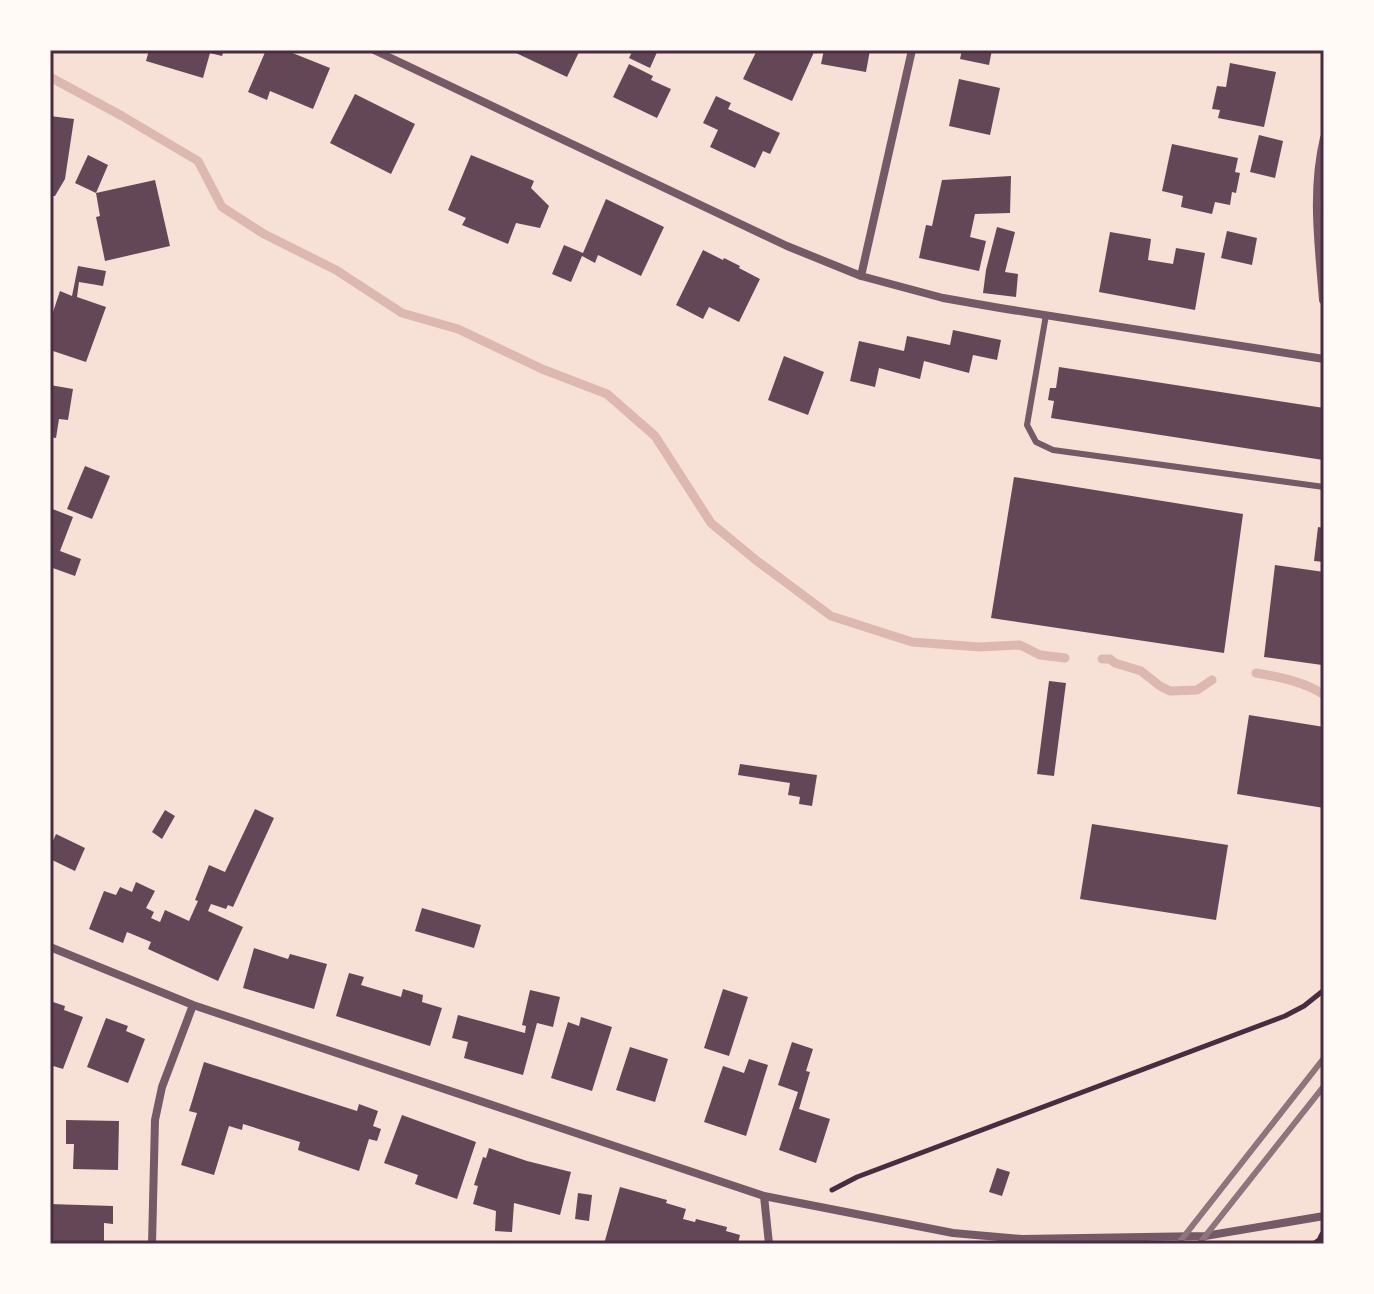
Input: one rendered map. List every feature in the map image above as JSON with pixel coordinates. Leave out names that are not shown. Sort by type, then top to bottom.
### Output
[{"type":"street","points":[[374,50],[772,239],[861,276],[943,298],[1324,359]]},
{"type":"street","points":[[861,276],[912,50]]},
{"type":"street","points":[[1323,300],[1316,182],[1324,138]]},
{"type":"street","points":[[50,947],[193,1005],[764,1196],[953,1233],[1022,1239],[1205,1236],[1324,1216]]},
{"type":"street","points":[[152,1244],[155,1120],[162,1087],[193,1005]]},
{"type":"street","points":[[764,1196],[769,1244]]},
{"type":"lane","points":[[1046,315],[1027,425],[1036,442],[1053,450],[1324,487]]},
{"type":"path","points":[[807,1204],[857,1177],[1285,1016],[1324,990]]},
{"type":"building","points":[[149,50],[224,50],[222,56],[210,53],[203,78],[146,61]]},
{"type":"building","points":[[266,50],[285,50],[330,68],[313,109],[270,91],[267,100],[248,92]]},
{"type":"building","points":[[517,50],[580,50],[567,77],[516,53]]},
{"type":"building","points":[[633,50],[658,50],[650,68],[629,58]]},
{"type":"building","points":[[757,50],[815,50],[792,101],[743,79]]},
{"type":"building","points":[[824,50],[870,50],[866,72],[821,64]]},
{"type":"building","points":[[962,50],[992,50],[989,65],[960,59]]},
{"type":"building","points":[[1230,63],[1276,72],[1264,127],[1218,118],[1220,110],[1212,109],[1217,86],[1226,87]]},
{"type":"building","points":[[629,64],[653,76],[651,80],[671,89],[657,118],[613,97]]},
{"type":"building","points":[[959,79],[1000,88],[990,135],[949,126]]},
{"type":"building","points":[[355,94],[415,124],[391,174],[330,143]]},
{"type":"building","points":[[716,96],[731,103],[728,109],[780,133],[770,154],[763,151],[755,168],[710,147],[718,130],[703,123]]},
{"type":"building","points":[[50,116],[74,119],[65,179],[55,196],[50,196]]},
{"type":"building","points":[[1259,135],[1283,141],[1275,178],[1250,172]]},
{"type":"building","points":[[1172,144],[1238,158],[1235,172],[1240,173],[1230,205],[1215,202],[1212,214],[1181,207],[1183,196],[1162,191]]},
{"type":"building","points":[[88,155],[108,165],[96,193],[75,183]]},
{"type":"building","points":[[471,155],[534,181],[531,188],[549,206],[540,228],[516,223],[508,244],[462,225],[466,218],[448,210]]},
{"type":"building","points":[[1011,176],[1010,213],[975,214],[970,237],[986,241],[979,271],[919,258],[926,225],[932,226],[942,180]]},
{"type":"building","points":[[155,180],[170,246],[105,261],[96,217],[100,216],[96,193]]},
{"type":"building","points":[[606,199],[664,227],[641,276],[598,255],[595,263],[582,256],[571,282],[552,274],[564,245],[583,253]]},
{"type":"building","points":[[997,227],[1015,232],[1005,272],[1018,274],[1016,297],[983,293]]},
{"type":"building","points":[[1227,231],[1257,238],[1252,265],[1221,258]]},
{"type":"building","points":[[1110,232],[1151,239],[1148,260],[1173,264],[1176,248],[1205,253],[1195,310],[1099,292]]},
{"type":"building","points":[[703,250],[740,266],[760,279],[739,322],[709,307],[703,319],[676,305]]},
{"type":"building","points":[[78,266],[106,271],[103,286],[79,282],[77,297],[106,307],[86,362],[50,350],[50,321],[60,291],[72,296]]},
{"type":"building","points":[[953,330],[1001,340],[997,360],[973,355],[969,373],[924,361],[920,379],[879,368],[875,387],[850,381],[859,341],[904,351],[907,336],[950,345]]},
{"type":"building","points":[[784,356],[824,372],[808,415],[768,400]]},
{"type":"building","points":[[1059,367],[1324,408],[1323,460],[1051,418],[1054,401],[1048,400],[1050,388],[1056,388]]},
{"type":"building","points":[[50,385],[73,389],[68,420],[59,419],[56,438],[50,437]]},
{"type":"building","points":[[85,466],[110,476],[92,519],[67,509]]},
{"type":"building","points":[[1014,477],[1243,514],[1224,653],[991,618]]},
{"type":"building","points":[[50,508],[73,517],[60,551],[81,559],[75,576],[50,567]]},
{"type":"building","points":[[1318,527],[1324,528],[1324,562],[1314,561]]},
{"type":"building","points":[[1275,565],[1324,572],[1322,665],[1264,657]]},
{"type":"building","points":[[1049,681],[1066,683],[1054,776],[1037,774]]},
{"type":"building","points":[[1249,715],[1324,727],[1324,808],[1237,794]]},
{"type":"building","points":[[740,764],[817,775],[812,806],[799,804],[800,797],[788,795],[790,783],[738,775]]},
{"type":"building","points":[[255,809],[274,818],[233,907],[228,905],[226,909],[211,904],[208,911],[243,927],[218,981],[148,949],[151,942],[127,932],[123,943],[89,929],[104,891],[116,895],[120,887],[132,892],[136,882],[155,891],[146,908],[154,912],[151,918],[160,922],[165,910],[189,921],[209,865],[225,872]]},
{"type":"building","points":[[165,810],[175,816],[162,839],[152,832]]},
{"type":"building","points":[[1092,824],[1228,845],[1216,920],[1080,899]]},
{"type":"building","points":[[56,834],[85,848],[75,871],[50,859],[50,839],[53,841]]},
{"type":"building","points":[[422,908],[481,925],[474,948],[415,931]]},
{"type":"building","points":[[254,948],[288,959],[290,954],[327,964],[314,1009],[243,988]]},
{"type":"building","points":[[349,973],[364,977],[361,985],[401,997],[403,989],[423,995],[422,1002],[442,1008],[430,1046],[336,1016]]},
{"type":"building","points":[[723,989],[748,997],[729,1056],[704,1048]]},
{"type":"building","points":[[530,990],[560,997],[553,1027],[537,1023],[523,1075],[464,1058],[468,1042],[452,1038],[458,1015],[525,1033],[526,1026],[522,1025]]},
{"type":"building","points":[[50,1001],[83,1017],[63,1069],[50,1065]]},
{"type":"building","points":[[581,1017],[612,1027],[592,1091],[551,1078],[568,1022],[579,1026]]},
{"type":"building","points":[[106,1018],[128,1026],[126,1031],[145,1039],[128,1083],[87,1067]]},
{"type":"building","points":[[792,1042],[813,1049],[799,1109],[830,1119],[816,1163],[779,1150],[798,1092],[778,1085]]},
{"type":"building","points":[[630,1047],[668,1059],[655,1102],[616,1090]]},
{"type":"building","points":[[749,1059],[768,1065],[746,1136],[704,1122],[723,1066],[744,1073]]},
{"type":"building","points":[[204,1062],[357,1111],[359,1104],[378,1111],[373,1126],[381,1129],[377,1141],[369,1139],[359,1171],[298,1150],[300,1142],[243,1124],[242,1130],[229,1126],[214,1175],[181,1165],[197,1113],[189,1111]]},
{"type":"building","points":[[402,1115],[476,1142],[457,1199],[415,1184],[418,1175],[384,1163]]},
{"type":"building","points":[[66,1120],[119,1121],[118,1170],[73,1169],[74,1144],[66,1144]]},
{"type":"building","points":[[489,1148],[571,1172],[560,1215],[514,1203],[512,1232],[495,1231],[496,1211],[473,1204],[478,1186],[474,1185]]},
{"type":"building","points":[[997,1168],[1010,1172],[1002,1196],[989,1192]]},
{"type":"building","points":[[620,1187],[667,1200],[666,1203],[686,1209],[683,1219],[727,1227],[726,1231],[740,1235],[738,1244],[604,1244]]},
{"type":"building","points":[[578,1193],[592,1195],[589,1221],[575,1219]]},
{"type":"building","points":[[50,1204],[113,1206],[113,1224],[104,1223],[104,1244],[50,1244]]},
{"type":"waterway","points":[[50,77],[198,161],[222,207],[264,234],[336,270],[402,313],[458,329],[542,369],[607,394],[655,436],[711,523],[831,616],[912,642],[980,647],[1020,645],[1040,655],[1065,658]]},
{"type":"waterway","points":[[1102,659],[1141,671],[1170,691],[1197,690],[1212,680]]},
{"type":"waterway","points":[[1256,673],[1301,684],[1324,695]]},
{"type":"railway","points":[[1178,1244],[1324,1058]]},
{"type":"railway","points":[[1199,1244],[1324,1086]]}]
